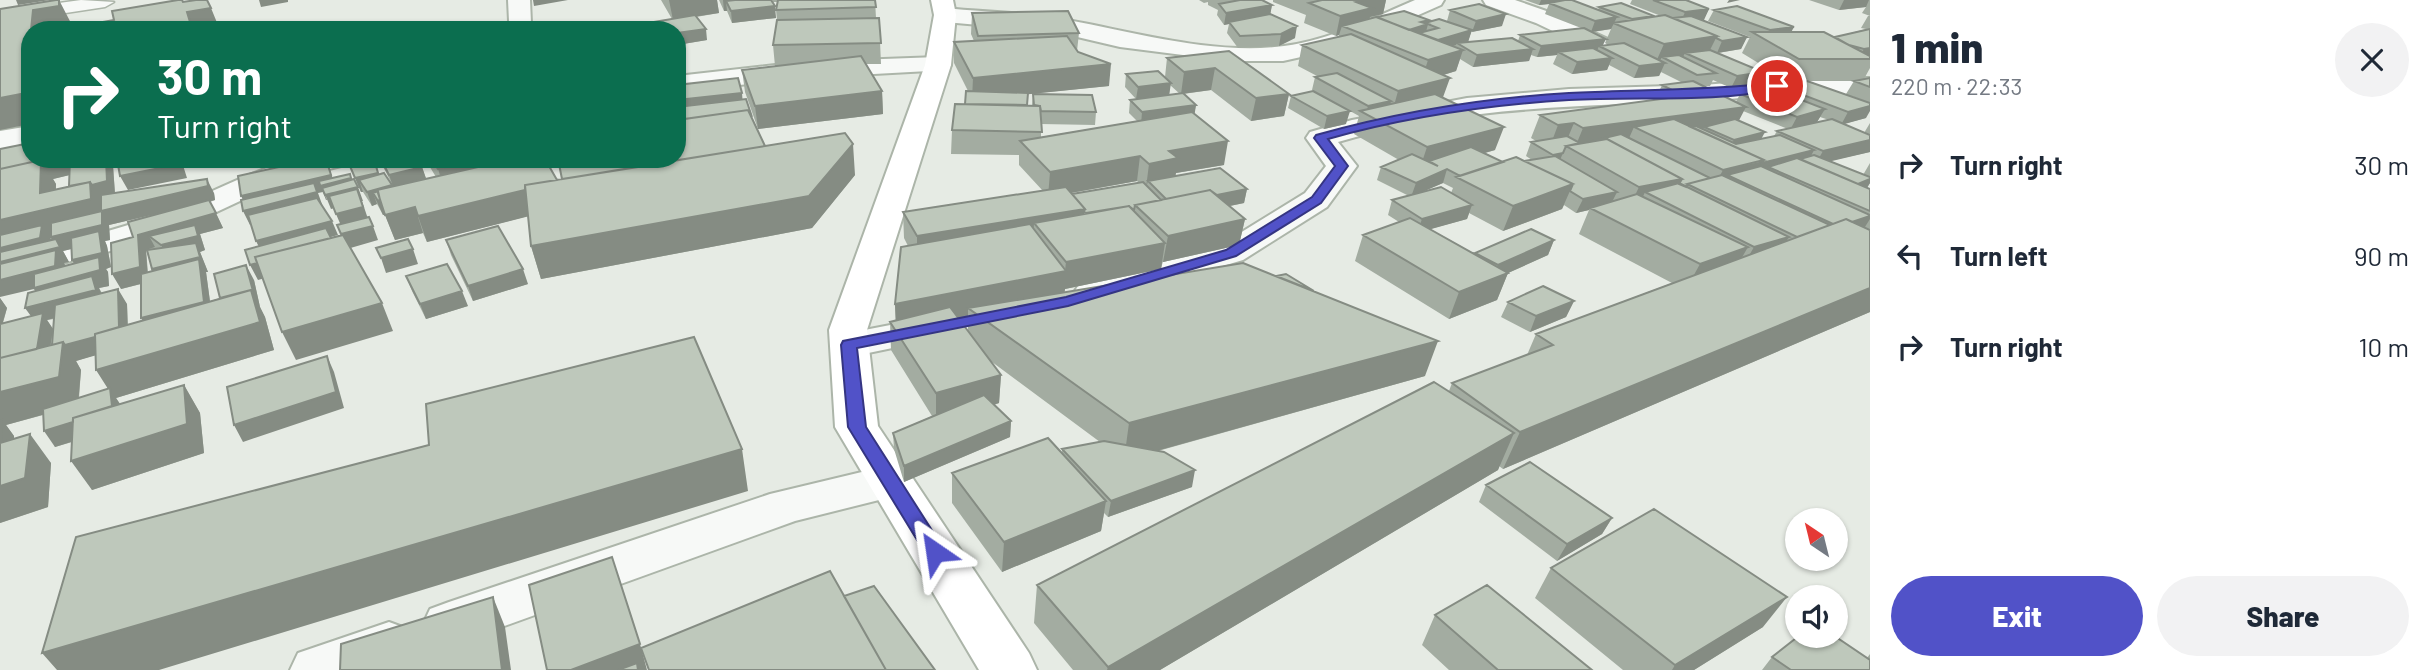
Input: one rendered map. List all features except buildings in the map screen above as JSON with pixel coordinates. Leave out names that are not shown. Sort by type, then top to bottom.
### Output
[{"type":"main road","points":[[943,8],[938,65],[848,330],[857,427],[1009,670]]},
{"type":"street","points":[[519,0],[520,21]]},
{"type":"street","points":[[943,8],[1056,25],[1119,40],[1230,54],[1283,54],[1338,42],[1433,0]]},
{"type":"street","points":[[1494,0],[1544,18],[1638,62]]},
{"type":"street","points":[[686,83],[801,70],[938,65]]},
{"type":"street","points":[[1661,74],[1703,93]]},
{"type":"street","points":[[849,345],[1055,304],[1231,253],[1316,200],[1342,166],[1320,138],[1362,126],[1467,106],[1569,97],[1703,93],[1777,86],[1870,86]]},
{"type":"street","points":[[0,140],[21,136]]},
{"type":"street","points":[[0,268],[118,239],[164,224],[274,174],[298,168]]},
{"type":"street","points":[[318,670],[787,506],[891,481]]},
{"type":"lane","points":[[0,17],[105,2]]},
{"type":"route","points":[[935,552],[857,427],[849,345],[1068,301],[1231,253],[1316,200],[1342,166],[1320,138],[1362,126],[1467,106],[1569,97],[1703,93],[1777,86]]}]
